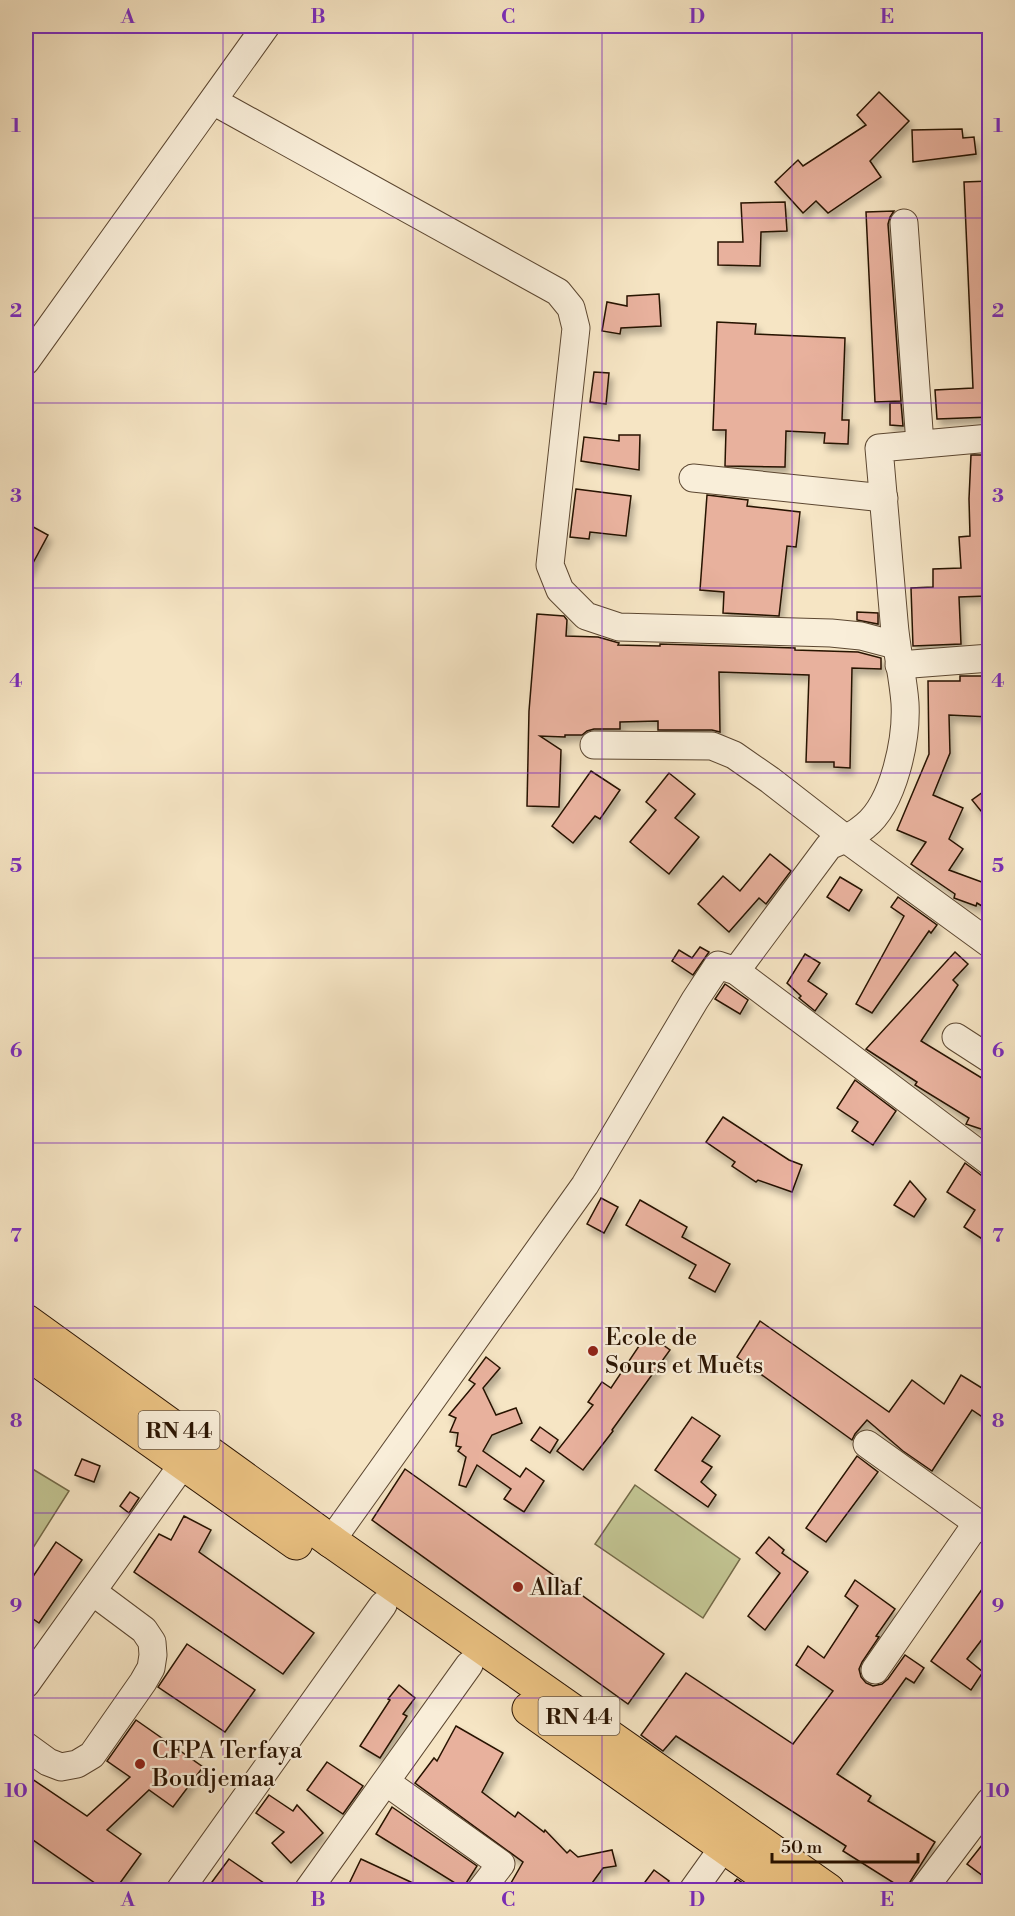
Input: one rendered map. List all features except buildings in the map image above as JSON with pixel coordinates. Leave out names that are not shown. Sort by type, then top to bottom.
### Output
[{"type":"main road","name":"RN 44","points":[[26,1321],[323,1549],[383,1605],[785,1890]]},
{"type":"main road","name":"RN 44","points":[[26,1352],[183,1464],[323,1549],[828,1890]]},
{"type":"street","points":[[26,362],[266,26]]},
{"type":"street","points":[[213,101],[558,292],[571,308],[576,328],[550,565],[560,590],[586,616],[619,627],[831,633],[861,636],[897,655],[990,658]]},
{"type":"street","points":[[904,223],[920,444]]},
{"type":"street","points":[[736,971],[829,846],[846,839],[866,826],[882,807],[893,780],[904,735],[905,703],[897,655],[879,448],[990,438]]},
{"type":"street","points":[[693,478],[884,498]]},
{"type":"street","points":[[594,745],[712,746],[734,755],[990,944]]},
{"type":"street","points":[[323,1549],[585,1185],[718,965],[736,971],[990,1162]]},
{"type":"street","points":[[956,1037],[990,1059]]},
{"type":"street","points":[[867,1444],[983,1527],[875,1670]]},
{"type":"street","points":[[26,1684],[183,1464]]},
{"type":"street","points":[[26,1746],[48,1762],[61,1767],[77,1764],[92,1755],[151,1668],[152,1642],[144,1630],[93,1592]]},
{"type":"street","points":[[180,1890],[383,1605]]},
{"type":"street","points":[[308,1890],[469,1665]]},
{"type":"street","points":[[386,1782],[501,1864],[482,1890]]},
{"type":"street","points":[[923,1890],[990,1801]]},
{"type":"street","points":[[693,1890],[723,1848]]},
{"type":"green space","points":[[26,1465],[69,1491],[26,1559]]},
{"type":"green space","points":[[635,1485],[740,1559],[703,1618],[595,1544]]},
{"type":"place","name":"Ecole de Sours et Muets","points":[[593,1351]]},
{"type":"place","name":"Allaf","points":[[518,1587]]},
{"type":"place","name":"CFPA Terfaya Boudjemaa","points":[[140,1764]]}]
